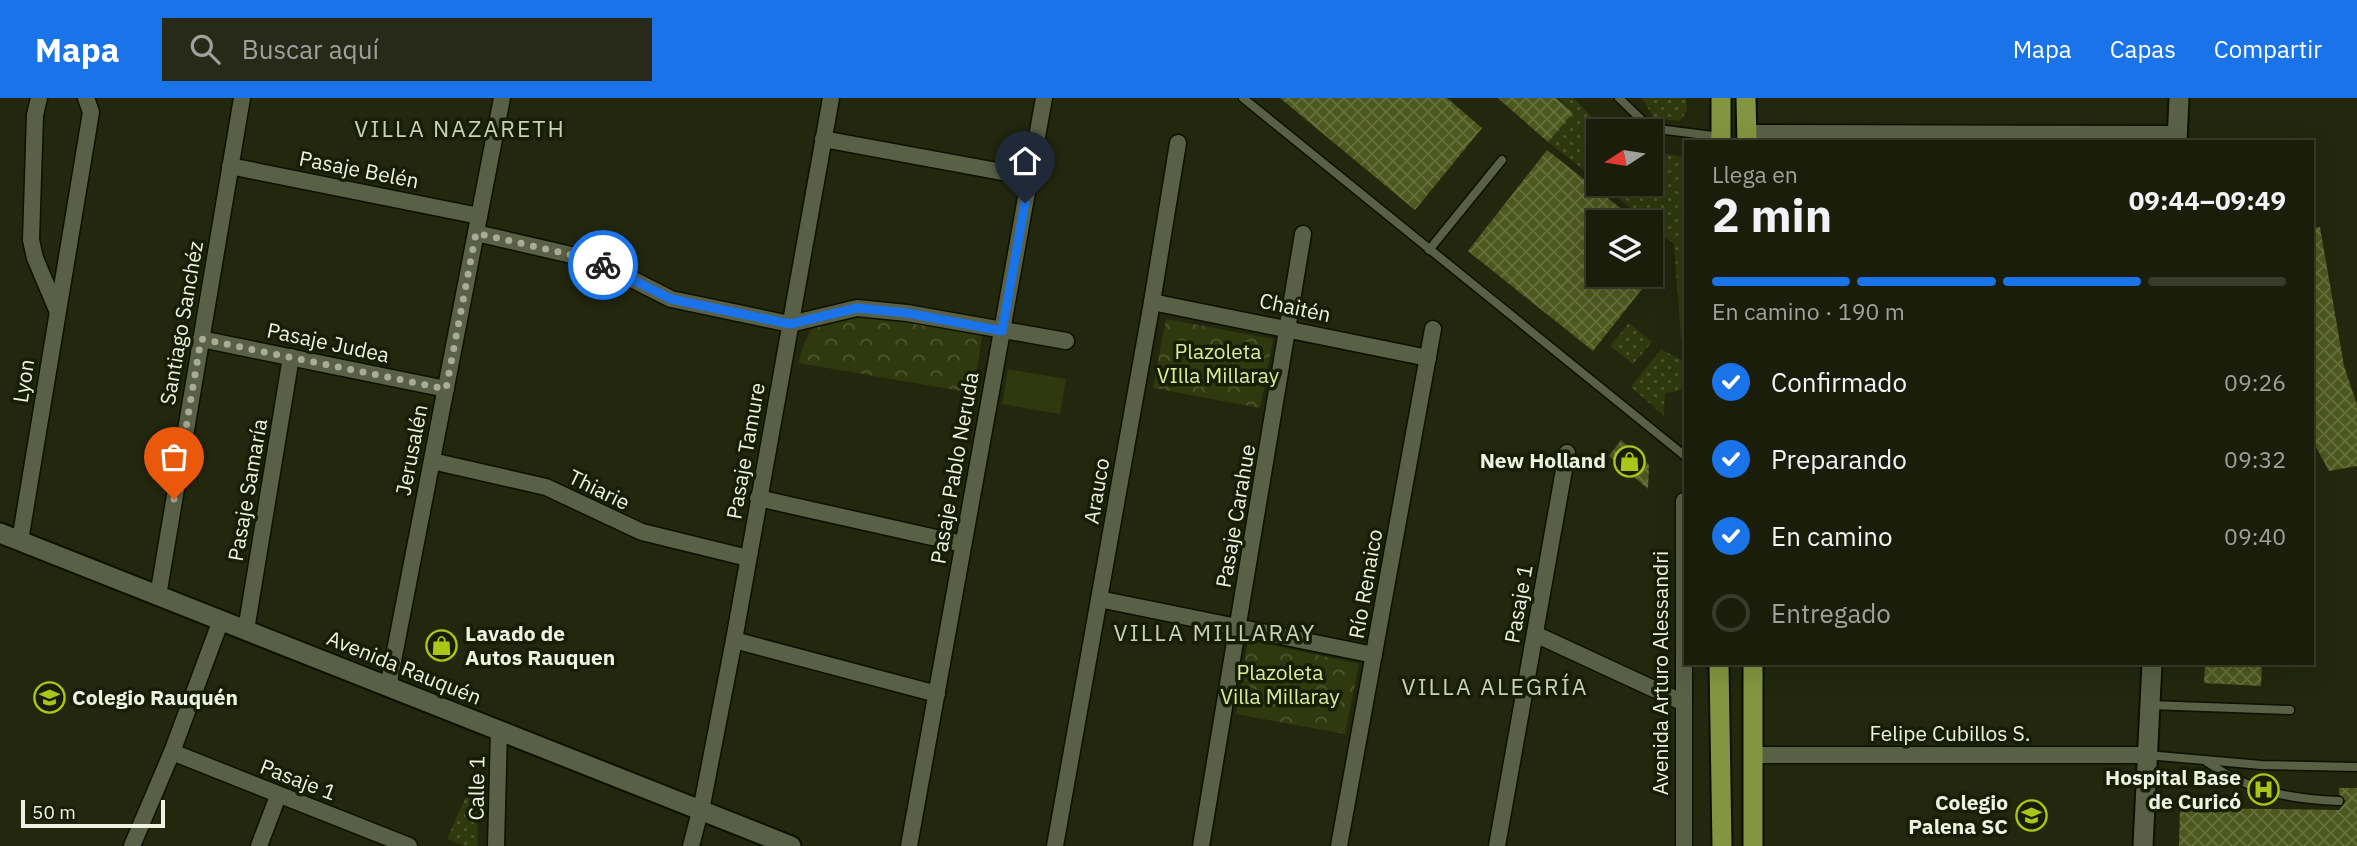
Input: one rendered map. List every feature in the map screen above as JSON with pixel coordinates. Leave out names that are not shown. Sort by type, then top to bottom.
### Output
[{"type":"main road","points":[[1721,98],[1721,139]]},
{"type":"main road","points":[[1746,98],[1746,138]]},
{"type":"main road","points":[[2177,138],[2179,98]]},
{"type":"main road","name":"Avenida Rauquén","points":[[0,533],[791,846]]},
{"type":"main road","points":[[1719,665],[1722,846]]},
{"type":"main road","points":[[1753,665],[1754,846]]},
{"type":"main road","points":[[2143,846],[2152,665]]},
{"type":"street","points":[[39,98],[35,116],[32,240],[35,258],[57,312]]},
{"type":"street","name":"Lyon","points":[[20,541],[91,112],[86,98]]},
{"type":"street","name":"Santiago Sanchéz","points":[[158,596],[242,98]]},
{"type":"street","name":"Jerusalén","points":[[388,687],[502,98]]},
{"type":"street","name":"Pasaje Tamure","points":[[691,846],[701,811],[734,640],[831,98]]},
{"type":"street","name":"Pasaje Pablo Neruda","points":[[909,846],[1044,98]]},
{"type":"street","points":[[1746,138],[2177,138]]},
{"type":"street","points":[[823,139],[1030,177]]},
{"type":"street","name":"Arauco","points":[[1055,846],[1178,143]]},
{"type":"street","name":"Pasaje Belén","points":[[230,166],[479,216]]},
{"type":"street","points":[[476,233],[576,256],[606,266],[671,299],[790,324],[857,308],[907,313],[1066,341]]},
{"type":"street","name":"Pasaje Carahue","points":[[1201,846],[1303,234]]},
{"type":"street","name":"Chaitén","points":[[1152,302],[1428,358]]},
{"type":"street","name":"Río Renaico","points":[[1339,846],[1433,329]]},
{"type":"street","name":"Pasaje Judea","points":[[201,339],[446,389]]},
{"type":"street","name":"Pasaje Samaría","points":[[246,631],[292,356]]},
{"type":"street","name":"Pasaje 1","points":[[1497,846],[1567,453]]},
{"type":"street","name":"Thiarie","points":[[432,461],[546,487],[642,532],[748,558]]},
{"type":"street","points":[[758,498],[963,544]]},
{"type":"street","name":"Avenida Arturo Alessandri","points":[[1684,501],[1684,846]]},
{"type":"street","points":[[1099,599],[1374,655]]},
{"type":"street","points":[[132,846],[172,752],[221,620]]},
{"type":"street","points":[[1535,634],[1684,703]]},
{"type":"street","points":[[734,640],[937,694]]},
{"type":"street","name":"Calle 1","points":[[496,846],[499,730]]},
{"type":"street","name":"Pasaje 1","points":[[172,752],[385,842],[409,846]]},
{"type":"street","name":"Felipe Cubillos S.","points":[[1753,755],[2147,755]]},
{"type":"street","points":[[259,846],[278,796]]},
{"type":"lane","points":[[1243,98],[1684,455]]},
{"type":"lane","points":[[1619,98],[1650,128],[1721,139]]},
{"type":"lane","points":[[1430,250],[1502,160]]},
{"type":"lane","points":[[2150,705],[2290,710]]},
{"type":"lane","points":[[2147,755],[2357,767]]},
{"type":"lane","points":[[2205,760],[2235,780],[2270,793],[2339,801]]},
{"type":"green space","points":[[1559,98],[1574,98],[1594,119],[1586,119],[1586,172],[1548,142],[1573,113]]},
{"type":"green space","points":[[1642,98],[1686,98],[1687,111],[1680,121],[1654,118]]},
{"type":"green space","points":[[1663,153],[1684,157],[1684,340],[1681,339],[1674,244],[1663,235],[1663,210],[1633,210],[1616,196],[1663,196]]},
{"type":"green space","points":[[847,311],[984,326],[973,393],[798,363],[805,341],[813,328],[826,319]]},
{"type":"green space","name":"Plazoleta VIlla Millaray","points":[[1166,319],[1273,339],[1260,408],[1153,388]]},
{"type":"green space","points":[[1629,323],[1652,342],[1633,364],[1610,346]]},
{"type":"green space","points":[[1661,349],[1684,361],[1684,390],[1665,393],[1664,416],[1631,387]]},
{"type":"green space","points":[[1008,369],[1066,379],[1060,414],[1002,404]]},
{"type":"green space","name":"Plazoleta Villa Millaray","points":[[1248,640],[1359,664],[1345,734],[1236,714]]},
{"type":"green space","points":[[476,774],[478,846],[464,846],[447,839]]},
{"type":"building","points":[[1280,98],[1447,98],[1482,128],[1415,210]]},
{"type":"building","points":[[1498,98],[1556,98],[1573,113],[1548,142]]},
{"type":"building","points":[[1547,150],[1586,181],[1586,196],[1605,196],[1623,210],[1586,210],[1586,287],[1644,287],[1593,351],[1468,251]]},
{"type":"building","points":[[2320,227],[2344,366],[2357,405],[2357,466],[2329,471],[2314,447],[2314,228]]},
{"type":"building","name":"New Holland","points":[[1621,440],[1649,465],[1648,489],[1609,456]]},
{"type":"building","points":[[2205,665],[2262,665],[2261,686],[2204,683]]},
{"type":"building","points":[[2339,788],[2357,788],[2357,846],[2179,846],[2180,808],[2339,810],[2346,801],[2339,794]]},
{"type":"way so far","points":[[174,499],[201,339],[446,389],[476,233],[576,256],[603,265]]},
{"type":"place","name":"New Holland","points":[[1629,461]]},
{"type":"place","name":"Lavado de Autos Rauquen","points":[[442,646]]},
{"type":"place","name":"Colegio Rauquén","points":[[49,698]]},
{"type":"place","name":"Hospital Base de Curicó","points":[[2264,790]]},
{"type":"place","name":"Colegio Palena SC","points":[[2031,815]]},
{"type":"district","name":"VILLA NAZARETH","points":[[460,129]]},
{"type":"district","name":"VILLA MILLARAY","points":[[1215,633]]},
{"type":"district","name":"VILLA ALEGRÍA","points":[[1495,687]]},
{"type":"route","points":[[603,265],[640,286],[671,299],[790,324],[857,308],[907,313],[1002,331],[1025,203]]}]
